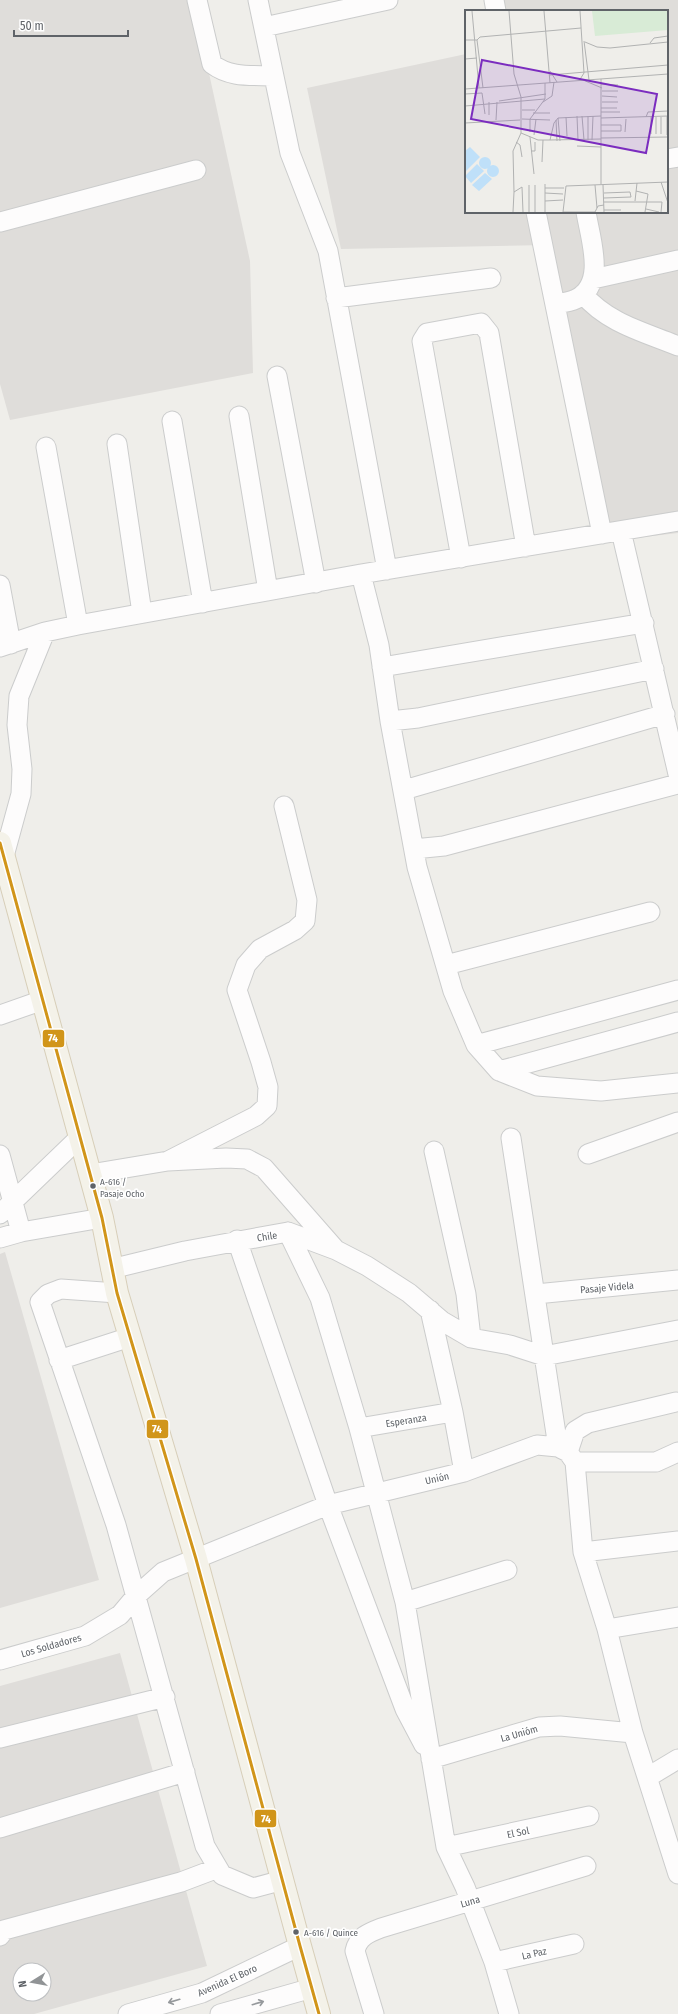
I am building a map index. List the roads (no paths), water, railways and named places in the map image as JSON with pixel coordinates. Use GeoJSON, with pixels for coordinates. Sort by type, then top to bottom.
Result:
{"type":"FeatureCollection","features":[{"type":"Feature","properties":{"kind":"main road"},"geometry":{"type":"LineString","coordinates":[[2,850],[8,894],[43,1000],[102,1218],[117,1293],[196,1559],[319,2014]]}},
{"type":"Feature","properties":{"kind":"street"},"geometry":{"type":"LineString","coordinates":[[197,0],[212,64],[221,71],[232,75],[274,76]]}},
{"type":"Feature","properties":{"kind":"street"},"geometry":{"type":"LineString","coordinates":[[258,0],[290,153],[328,251],[387,570]]}},
{"type":"Feature","properties":{"kind":"street"},"geometry":{"type":"LineString","coordinates":[[264,27],[388,0]]}},
{"type":"Feature","properties":{"kind":"street"},"geometry":{"type":"LineString","coordinates":[[494,0],[496,10]]}},
{"type":"Feature","properties":{"kind":"street"},"geometry":{"type":"LineString","coordinates":[[668,159],[678,157]]}},
{"type":"Feature","properties":{"kind":"street"},"geometry":{"type":"LineString","coordinates":[[0,222],[196,170]]}},
{"type":"Feature","properties":{"kind":"street"},"geometry":{"type":"LineString","coordinates":[[536,213],[602,534]]}},
{"type":"Feature","properties":{"kind":"street"},"geometry":{"type":"LineString","coordinates":[[555,304],[576,299],[590,287],[593,279],[594,265],[586,213]]}},
{"type":"Feature","properties":{"kind":"street"},"geometry":{"type":"LineString","coordinates":[[593,279],[678,260]]}},
{"type":"Feature","properties":{"kind":"street"},"geometry":{"type":"LineString","coordinates":[[336,298],[491,278]]}},
{"type":"Feature","properties":{"kind":"street"},"geometry":{"type":"LineString","coordinates":[[583,294],[593,307],[614,320],[678,346]]}},
{"type":"Feature","properties":{"kind":"street"},"geometry":{"type":"LineString","coordinates":[[461,558],[422,341],[427,333],[481,323],[489,333],[526,547]]}},
{"type":"Feature","properties":{"kind":"street"},"geometry":{"type":"LineString","coordinates":[[277,376],[316,583]]}},
{"type":"Feature","properties":{"kind":"street"},"geometry":{"type":"LineString","coordinates":[[239,416],[268,591]]}},
{"type":"Feature","properties":{"kind":"street"},"geometry":{"type":"LineString","coordinates":[[172,422],[203,603]]}},
{"type":"Feature","properties":{"kind":"street"},"geometry":{"type":"LineString","coordinates":[[117,444],[142,614]]}},
{"type":"Feature","properties":{"kind":"street"},"geometry":{"type":"LineString","coordinates":[[46,447],[78,625]]}},
{"type":"Feature","properties":{"kind":"street"},"geometry":{"type":"LineString","coordinates":[[0,585],[6,646],[45,632],[78,625],[361,574],[678,521]]}},
{"type":"Feature","properties":{"kind":"street"},"geometry":{"type":"LineString","coordinates":[[621,531],[644,623],[678,774]]}},
{"type":"Feature","properties":{"kind":"street"},"geometry":{"type":"LineString","coordinates":[[361,574],[378,645],[390,720],[414,849],[454,991],[476,1045],[499,1071],[537,1086],[601,1091],[678,1084]]}},
{"type":"Feature","properties":{"kind":"street"},"geometry":{"type":"LineString","coordinates":[[382,667],[644,623]]}},
{"type":"Feature","properties":{"kind":"street"},"geometry":{"type":"LineString","coordinates":[[2,850],[21,794],[22,769],[17,725],[19,696],[45,632]]}},
{"type":"Feature","properties":{"kind":"street"},"geometry":{"type":"LineString","coordinates":[[390,720],[418,718],[654,669]]}},
{"type":"Feature","properties":{"kind":"street"},"geometry":{"type":"LineString","coordinates":[[404,790],[664,714]]}},
{"type":"Feature","properties":{"kind":"street"},"geometry":{"type":"LineString","coordinates":[[414,849],[444,846],[678,784]]}},
{"type":"Feature","properties":{"kind":"street"},"geometry":{"type":"LineString","coordinates":[[168,1161],[256,1116],[267,1106],[268,1087],[237,990],[246,965],[260,950],[295,930],[305,921],[307,900],[284,806]]}},
{"type":"Feature","properties":{"kind":"street"},"geometry":{"type":"LineString","coordinates":[[446,965],[650,912]]}},
{"type":"Feature","properties":{"kind":"street"},"geometry":{"type":"LineString","coordinates":[[476,1045],[678,990]]}},
{"type":"Feature","properties":{"kind":"street"},"geometry":{"type":"LineString","coordinates":[[0,1015],[43,1000]]}},
{"type":"Feature","properties":{"kind":"street"},"geometry":{"type":"LineString","coordinates":[[499,1071],[678,1022]]}},
{"type":"Feature","properties":{"kind":"street"},"geometry":{"type":"LineString","coordinates":[[588,1154],[678,1122]]}},
{"type":"Feature","properties":{"kind":"street"},"geometry":{"type":"LineString","coordinates":[[6,1208],[80,1137]]}},
{"type":"Feature","properties":{"kind":"street"},"geometry":{"type":"LineString","coordinates":[[511,1138],[536,1294],[544,1356],[567,1454],[583,1552],[607,1629],[634,1733],[678,1874]]}},
{"type":"Feature","properties":{"kind":"street"},"geometry":{"type":"LineString","coordinates":[[434,1151],[466,1294],[463,1334],[510,1345],[544,1356],[678,1330]]}},
{"type":"Feature","properties":{"kind":"street"},"geometry":{"type":"LineString","coordinates":[[0,1155],[6,1208],[21,1232]]}},
{"type":"Feature","properties":{"kind":"street"},"geometry":{"type":"LineString","coordinates":[[90,1174],[168,1161],[226,1158],[247,1159],[264,1168],[336,1250]]}},
{"type":"Feature","properties":{"kind":"street"},"geometry":{"type":"LineString","coordinates":[[0,1238],[21,1232],[102,1218]]}},
{"type":"Feature","properties":{"kind":"street"},"geometry":{"type":"LineString","coordinates":[[288,1232],[320,1298],[359,1428],[405,1602],[416,1655],[431,1759],[446,1847],[465,1887],[469,1901],[494,1962],[509,2014]]}},
{"type":"Feature","properties":{"kind":"street","name":"Chile"},"geometry":{"type":"LineString","coordinates":[[111,1269],[185,1250],[288,1232],[336,1250],[367,1266],[409,1293],[463,1334]]}},
{"type":"Feature","properties":{"kind":"street"},"geometry":{"type":"LineString","coordinates":[[237,1240],[328,1505],[405,1709],[431,1759]]}},
{"type":"Feature","properties":{"kind":"street","name":"Pasaje Videla"},"geometry":{"type":"LineString","coordinates":[[536,1294],[678,1280]]}},
{"type":"Feature","properties":{"kind":"street"},"geometry":{"type":"LineString","coordinates":[[117,1293],[60,1289],[48,1294],[40,1302],[116,1525],[165,1696],[205,1846],[222,1875],[253,1888],[283,1880]]}},
{"type":"Feature","properties":{"kind":"street"},"geometry":{"type":"LineString","coordinates":[[430,1310],[453,1412],[464,1472]]}},
{"type":"Feature","properties":{"kind":"street"},"geometry":{"type":"LineString","coordinates":[[59,1360],[130,1337]]}},
{"type":"Feature","properties":{"kind":"street"},"geometry":{"type":"LineString","coordinates":[[567,1454],[575,1431],[588,1423],[676,1402]]}},
{"type":"Feature","properties":{"kind":"street","name":"Esperanza"},"geometry":{"type":"LineString","coordinates":[[359,1428],[453,1412]]}},
{"type":"Feature","properties":{"kind":"street","name":"Unión"},"geometry":{"type":"LineString","coordinates":[[196,1559],[328,1505],[375,1492],[464,1472],[537,1445],[567,1454],[656,1462],[678,1452]]}},
{"type":"Feature","properties":{"kind":"street"},"geometry":{"type":"LineString","coordinates":[[583,1552],[678,1541]]}},
{"type":"Feature","properties":{"kind":"street","name":"Los Soldadores"},"geometry":{"type":"LineString","coordinates":[[0,1660],[85,1636],[120,1616],[136,1596],[163,1572],[196,1559]]}},
{"type":"Feature","properties":{"kind":"street"},"geometry":{"type":"LineString","coordinates":[[405,1602],[507,1570]]}},
{"type":"Feature","properties":{"kind":"street"},"geometry":{"type":"LineString","coordinates":[[607,1629],[678,1617]]}},
{"type":"Feature","properties":{"kind":"street"},"geometry":{"type":"LineString","coordinates":[[0,1738],[165,1696]]}},
{"type":"Feature","properties":{"kind":"street","name":"La Unióm"},"geometry":{"type":"LineString","coordinates":[[431,1759],[539,1727],[560,1726],[634,1733]]}},
{"type":"Feature","properties":{"kind":"street"},"geometry":{"type":"LineString","coordinates":[[648,1776],[678,1759]]}},
{"type":"Feature","properties":{"kind":"street"},"geometry":{"type":"LineString","coordinates":[[0,1828],[186,1772]]}},
{"type":"Feature","properties":{"kind":"street","name":"El Sol"},"geometry":{"type":"LineString","coordinates":[[446,1847],[590,1816]]}},
{"type":"Feature","properties":{"kind":"street","name":"Luna"},"geometry":{"type":"LineString","coordinates":[[374,2014],[355,1951],[357,1942],[365,1935],[381,1928],[586,1866]]}},
{"type":"Feature","properties":{"kind":"street"},"geometry":{"type":"LineString","coordinates":[[0,1936],[4,1930],[181,1882],[218,1868]]}},
{"type":"Feature","properties":{"kind":"street","name":"La Paz"},"geometry":{"type":"LineString","coordinates":[[494,1962],[574,1944]]}},
{"type":"Feature","properties":{"kind":"street","name":"Avenida El Boro"},"geometry":{"type":"LineString","coordinates":[[128,2014],[202,1993],[300,1946]]}},
{"type":"Feature","properties":{"kind":"street"},"geometry":{"type":"LineString","coordinates":[[220,2014],[312,1988]]}},
{"type":"Feature","properties":{"kind":"place","name":"A-616 / Pasaje Ocho"},"geometry":{"type":"Point","coordinates":[93,1186]}},
{"type":"Feature","properties":{"kind":"place","name":"A-616 / Quince"},"geometry":{"type":"Point","coordinates":[296,1932]}}]}
